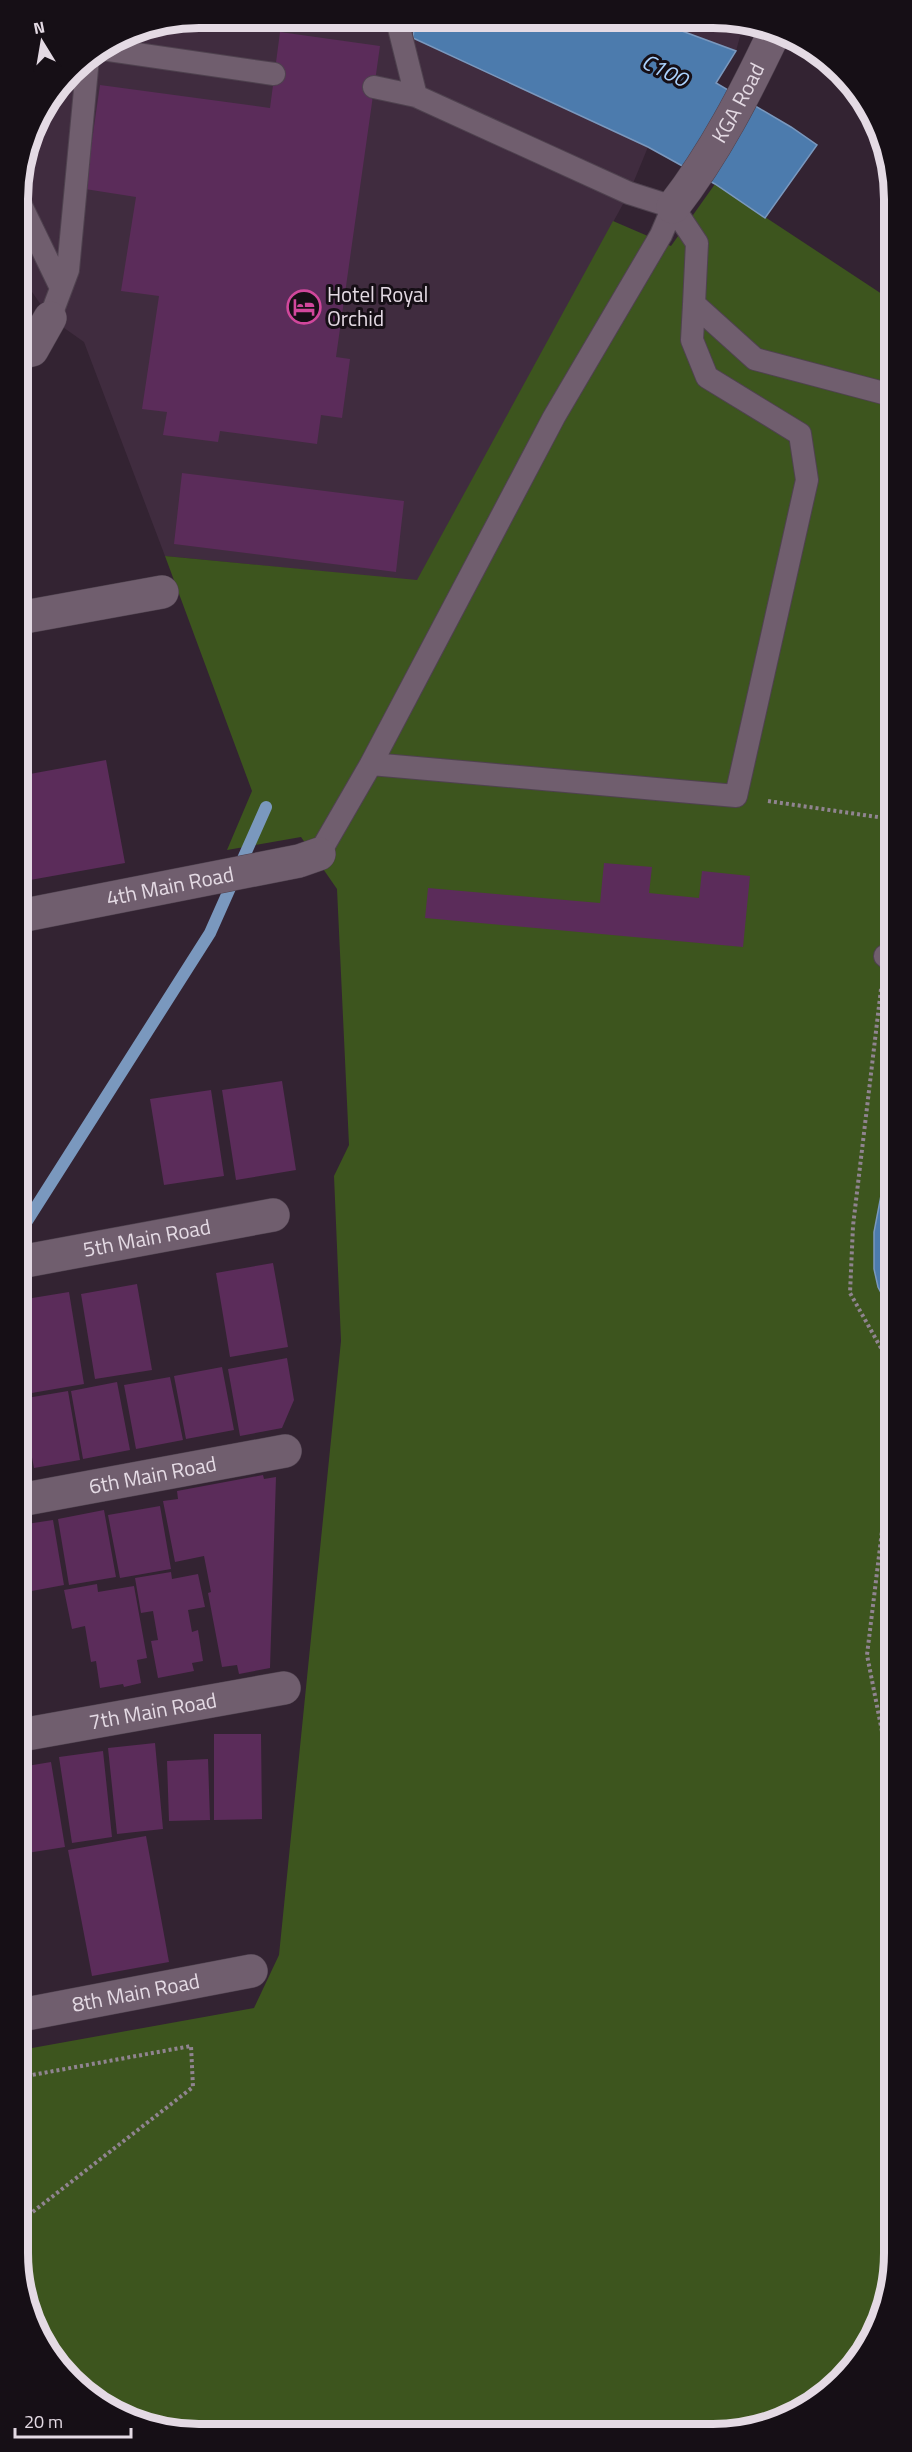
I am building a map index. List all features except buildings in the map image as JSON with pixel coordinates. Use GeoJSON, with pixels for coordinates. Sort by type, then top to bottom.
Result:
{"type":"FeatureCollection","features":[{"type":"Feature","properties":{"kind":"street","name":"KGA Road"},"geometry":{"type":"LineString","coordinates":[[673,207],[698,175],[771,39]]}},
{"type":"Feature","properties":{"kind":"street"},"geometry":{"type":"LineString","coordinates":[[29,351],[32,350],[56,303]]}},
{"type":"Feature","properties":{"kind":"street"},"geometry":{"type":"LineString","coordinates":[[29,616],[162,592]]}},
{"type":"Feature","properties":{"kind":"street","name":"4th Main Road"},"geometry":{"type":"LineString","coordinates":[[29,914],[299,861],[319,854]]}},
{"type":"Feature","properties":{"kind":"street","name":"5th Main Road"},"geometry":{"type":"LineString","coordinates":[[28,1260],[273,1215]]}},
{"type":"Feature","properties":{"kind":"street","name":"6th Main Road"},"geometry":{"type":"LineString","coordinates":[[28,1498],[285,1451]]}},
{"type":"Feature","properties":{"kind":"street","name":"7th Main Road"},"geometry":{"type":"LineString","coordinates":[[28,1735],[284,1688]]}},
{"type":"Feature","properties":{"kind":"street","name":"8th Main Road"},"geometry":{"type":"LineString","coordinates":[[28,2014],[251,1971]]}},
{"type":"Feature","properties":{"kind":"lane"},"geometry":{"type":"LineString","coordinates":[[401,28],[417,96]]}},
{"type":"Feature","properties":{"kind":"lane"},"geometry":{"type":"LineString","coordinates":[[114,51],[274,74]]}},
{"type":"Feature","properties":{"kind":"lane"},"geometry":{"type":"LineString","coordinates":[[56,303],[68,270],[87,71]]}},
{"type":"Feature","properties":{"kind":"lane"},"geometry":{"type":"LineString","coordinates":[[371,764],[736,796],[807,480],[800,434],[707,377],[692,340],[697,243],[673,207],[629,194],[417,96],[374,87]]}},
{"type":"Feature","properties":{"kind":"lane"},"geometry":{"type":"LineString","coordinates":[[319,854],[371,764],[554,417],[661,235],[673,207]]}},
{"type":"Feature","properties":{"kind":"lane"},"geometry":{"type":"LineString","coordinates":[[29,229],[56,303]]}},
{"type":"Feature","properties":{"kind":"lane"},"geometry":{"type":"LineString","coordinates":[[694,304],[755,360],[884,393]]}},
{"type":"Feature","properties":{"kind":"path"},"geometry":{"type":"LineString","coordinates":[[736,796],[884,818]]}},
{"type":"Feature","properties":{"kind":"path"},"geometry":{"type":"LineString","coordinates":[[883,1352],[850,1293],[853,1226],[884,992]]}},
{"type":"Feature","properties":{"kind":"path"},"geometry":{"type":"LineString","coordinates":[[883,1520],[867,1655],[883,1738]]}},
{"type":"Feature","properties":{"kind":"path"},"geometry":{"type":"LineString","coordinates":[[28,2077],[190,2046],[193,2087],[28,2216]]}},
{"type":"Feature","properties":{"kind":"shaded area","name":"Hotel Royal Orchid"},"geometry":{"type":"Polygon","coordinates":[[[200,28],[414,28],[413,38],[648,147],[629,193],[417,581],[165,556],[84,342],[50,318],[29,287],[29,188],[34,155],[57,104],[87,71],[114,51],[155,34],[200,28]]]}},
{"type":"Feature","properties":{"kind":"shaded area"},"geometry":{"type":"Polygon","coordinates":[[[674,28],[712,28],[741,31],[736,51],[674,28]]]}},
{"type":"Feature","properties":{"kind":"green space"},"geometry":{"type":"Polygon","coordinates":[[[715,184],[884,295],[883,2264],[880,2286],[866,2328],[855,2348],[825,2381],[788,2406],[746,2420],[712,2424],[200,2424],[166,2420],[124,2406],[95,2388],[64,2357],[51,2338],[38,2307],[30,2275],[28,2252],[28,2049],[254,2008],[279,1955],[341,1341],[334,1176],[349,1145],[337,889],[301,837],[227,850],[252,791],[165,556],[417,580],[613,221],[671,246],[715,184]]]}},
{"type":"Feature","properties":{"kind":"water","name":"C100"},"geometry":{"type":"Polygon","coordinates":[[[414,28],[674,28],[736,51],[716,83],[817,145],[765,218],[715,184],[648,147],[413,38],[414,28]]]}},
{"type":"Feature","properties":{"kind":"water"},"geometry":{"type":"Polygon","coordinates":[[[884,1182],[883,1298],[878,1287],[874,1269],[874,1232],[884,1182]]]}},
{"type":"Feature","properties":{"kind":"waterway"},"geometry":{"type":"LineString","coordinates":[[29,1219],[210,933],[266,807]]}},
{"type":"Feature","properties":{"kind":"place","name":"Hotel Royal Orchid"},"geometry":{"type":"Point","coordinates":[304,307]}}]}
